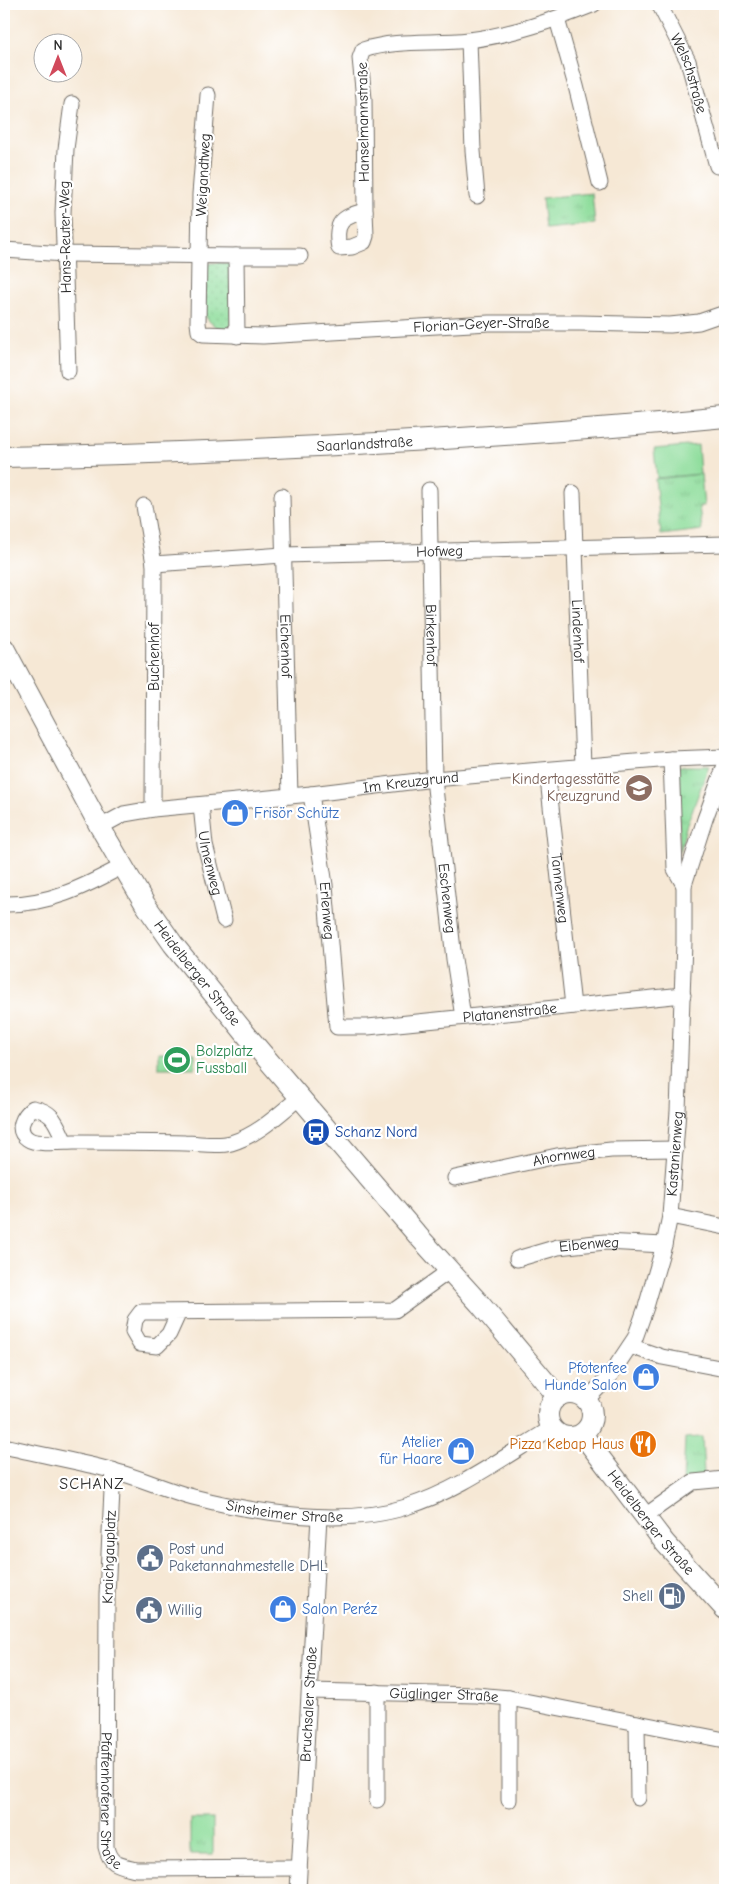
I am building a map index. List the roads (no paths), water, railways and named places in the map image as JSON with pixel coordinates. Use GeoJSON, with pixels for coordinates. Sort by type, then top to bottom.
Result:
{"type":"FeatureCollection","features":[{"type":"Feature","properties":{"kind":"main road","name":"Saarlandstraße"},"geometry":{"type":"LineString","coordinates":[[4,446],[396,430],[725,406]]}},
{"type":"Feature","properties":{"kind":"main road","name":"Saarlandstraße"},"geometry":{"type":"LineString","coordinates":[[4,457],[241,449],[418,440],[725,417]]}},
{"type":"Feature","properties":{"kind":"main road","name":"Heidelberger Straße"},"geometry":{"type":"LineString","coordinates":[[4,648],[100,827],[145,904],[196,974],[558,1397]]}},
{"type":"Feature","properties":{"kind":"main road"},"geometry":{"type":"LineString","coordinates":[[567,1394],[577,1395],[586,1400],[590,1408],[591,1418],[588,1427],[582,1434],[571,1437],[560,1435],[552,1428],[548,1417],[550,1406],[558,1397],[567,1394]]}},
{"type":"Feature","properties":{"kind":"main road","name":"Heidelberger Straße"},"geometry":{"type":"LineString","coordinates":[[582,1434],[646,1516],[665,1544],[725,1609]]}},
{"type":"Feature","properties":{"kind":"street","name":"Hanselmannstraße"},"geometry":{"type":"LineString","coordinates":[[365,211],[364,99],[360,58],[363,50],[386,44],[469,40],[557,19],[594,4]]}},
{"type":"Feature","properties":{"kind":"street","name":"Welschstraße"},"geometry":{"type":"LineString","coordinates":[[659,4],[688,61],[717,166],[725,165]]}},
{"type":"Feature","properties":{"kind":"street"},"geometry":{"type":"LineString","coordinates":[[557,19],[600,183]]}},
{"type":"Feature","properties":{"kind":"street"},"geometry":{"type":"LineString","coordinates":[[469,40],[473,151],[477,196]]}},
{"type":"Feature","properties":{"kind":"street","name":"Weigandtweg"},"geometry":{"type":"LineString","coordinates":[[200,255],[200,194],[208,95]]}},
{"type":"Feature","properties":{"kind":"street","name":"Hans-Reuter-Weg"},"geometry":{"type":"LineString","coordinates":[[68,371],[63,213],[66,149],[72,104]]}},
{"type":"Feature","properties":{"kind":"street"},"geometry":{"type":"LineString","coordinates":[[4,250],[65,254],[300,256]]}},
{"type":"Feature","properties":{"kind":"street","name":"Florian-Geyer-Straße"},"geometry":{"type":"LineString","coordinates":[[200,255],[199,331],[203,334],[237,336],[489,323],[670,325],[699,322],[725,313]]}},
{"type":"Feature","properties":{"kind":"street"},"geometry":{"type":"LineString","coordinates":[[236,256],[237,336]]}},
{"type":"Feature","properties":{"kind":"street","name":"Birkenhof"},"geometry":{"type":"LineString","coordinates":[[429,490],[434,779]]}},
{"type":"Feature","properties":{"kind":"street","name":"Lindenhof"},"geometry":{"type":"LineString","coordinates":[[573,493],[577,547],[583,766]]}},
{"type":"Feature","properties":{"kind":"street","name":"Eichenhof"},"geometry":{"type":"LineString","coordinates":[[282,496],[290,796]]}},
{"type":"Feature","properties":{"kind":"street","name":"Buchenhof"},"geometry":{"type":"LineString","coordinates":[[144,506],[154,564],[153,809]]}},
{"type":"Feature","properties":{"kind":"street","name":"Hofweg"},"geometry":{"type":"LineString","coordinates":[[154,564],[283,555],[725,544]]}},
{"type":"Feature","properties":{"kind":"street","name":"Im Kreuzgrund"},"geometry":{"type":"LineString","coordinates":[[100,827],[124,814],[153,809],[311,794],[434,779],[670,759],[725,757]]}},
{"type":"Feature","properties":{"kind":"street","name":"Kastanienweg"},"geometry":{"type":"LineString","coordinates":[[670,759],[675,869],[684,886]]}},
{"type":"Feature","properties":{"kind":"street","name":"Kastanienweg"},"geometry":{"type":"LineString","coordinates":[[586,1400],[609,1377],[630,1346],[646,1307],[664,1245],[670,1216],[676,1149],[684,886],[705,819],[725,765]]}},
{"type":"Feature","properties":{"kind":"street","name":"Tannenweg"},"geometry":{"type":"LineString","coordinates":[[547,770],[573,1006]]}},
{"type":"Feature","properties":{"kind":"street","name":"Eschenweg"},"geometry":{"type":"LineString","coordinates":[[434,779],[462,1017]]}},
{"type":"Feature","properties":{"kind":"street","name":"Erlenweg"},"geometry":{"type":"LineString","coordinates":[[311,794],[325,885],[337,1027]]}},
{"type":"Feature","properties":{"kind":"street","name":"Ulmenweg"},"geometry":{"type":"LineString","coordinates":[[200,805],[205,845],[224,920]]}},
{"type":"Feature","properties":{"kind":"street"},"geometry":{"type":"LineString","coordinates":[[4,904],[23,904],[49,900],[65,895],[123,866]]}},
{"type":"Feature","properties":{"kind":"street","name":"Platanenstraße"},"geometry":{"type":"LineString","coordinates":[[337,1027],[368,1027],[682,995]]}},
{"type":"Feature","properties":{"kind":"street"},"geometry":{"type":"LineString","coordinates":[[65,1142],[228,1144],[251,1136],[300,1097]]}},
{"type":"Feature","properties":{"kind":"street","name":"Ahornweg"},"geometry":{"type":"LineString","coordinates":[[454,1178],[557,1156],[611,1150],[676,1149]]}},
{"type":"Feature","properties":{"kind":"street"},"geometry":{"type":"LineString","coordinates":[[670,1216],[725,1227]]}},
{"type":"Feature","properties":{"kind":"street","name":"Eibenweg"},"geometry":{"type":"LineString","coordinates":[[517,1258],[558,1247],[605,1242],[664,1245]]}},
{"type":"Feature","properties":{"kind":"street"},"geometry":{"type":"LineString","coordinates":[[179,1312],[395,1310],[449,1270]]}},
{"type":"Feature","properties":{"kind":"street"},"geometry":{"type":"LineString","coordinates":[[630,1346],[662,1357],[725,1369]]}},
{"type":"Feature","properties":{"kind":"street","name":"Sinsheimer Straße"},"geometry":{"type":"LineString","coordinates":[[4,1446],[113,1470],[193,1497],[256,1509],[319,1517],[338,1517],[405,1508],[479,1473],[552,1428]]}},
{"type":"Feature","properties":{"kind":"street","name":"Kraichgauplatz"},"geometry":{"type":"LineString","coordinates":[[107,1644],[107,1567],[113,1470]]}},
{"type":"Feature","properties":{"kind":"street"},"geometry":{"type":"LineString","coordinates":[[646,1516],[693,1482],[725,1479]]}},
{"type":"Feature","properties":{"kind":"street","name":"Bruchsaler Straße"},"geometry":{"type":"LineString","coordinates":[[298,1890],[319,1517]]}},
{"type":"Feature","properties":{"kind":"street","name":"Pfaffenhofener Straße"},"geometry":{"type":"LineString","coordinates":[[107,1644],[106,1847],[109,1858],[116,1864],[136,1869],[299,1868]]}},
{"type":"Feature","properties":{"kind":"street","name":"Güglinger Straße"},"geometry":{"type":"LineString","coordinates":[[310,1691],[509,1698],[725,1740]]}},
{"type":"Feature","properties":{"kind":"street","name":"Güglinger Straße"},"geometry":{"type":"LineString","coordinates":[[377,1692],[377,1800]]}},
{"type":"Feature","properties":{"kind":"street","name":"Güglinger Straße"},"geometry":{"type":"LineString","coordinates":[[509,1698],[509,1800]]}},
{"type":"Feature","properties":{"kind":"street"},"geometry":{"type":"LineString","coordinates":[[637,1723],[638,1798]]}},
{"type":"Feature","properties":{"kind":"place","name":"Kindertagesstätte Kreuzgrund"},"geometry":{"type":"Point","coordinates":[639,788]}},
{"type":"Feature","properties":{"kind":"place","name":"Frisör Schütz"},"geometry":{"type":"Point","coordinates":[235,813]}},
{"type":"Feature","properties":{"kind":"place","name":"Bolzplatz Fussball"},"geometry":{"type":"Point","coordinates":[177,1060]}},
{"type":"Feature","properties":{"kind":"place","name":"Schanz Nord"},"geometry":{"type":"Point","coordinates":[316,1132]}},
{"type":"Feature","properties":{"kind":"place","name":"Pfotenfee Hunde Salon"},"geometry":{"type":"Point","coordinates":[646,1377]}},
{"type":"Feature","properties":{"kind":"place","name":"Pizza Kebap Haus"},"geometry":{"type":"Point","coordinates":[643,1444]}},
{"type":"Feature","properties":{"kind":"place","name":"Atelier für Haare"},"geometry":{"type":"Point","coordinates":[461,1451]}},
{"type":"Feature","properties":{"kind":"place","name":"Post und Paketannahmestelle DHL"},"geometry":{"type":"Point","coordinates":[150,1558]}},
{"type":"Feature","properties":{"kind":"place","name":"Shell"},"geometry":{"type":"Point","coordinates":[672,1596]}},
{"type":"Feature","properties":{"kind":"place","name":"Salon Peréz"},"geometry":{"type":"Point","coordinates":[283,1609]}},
{"type":"Feature","properties":{"kind":"place","name":"Willig"},"geometry":{"type":"Point","coordinates":[149,1610]}},
{"type":"Feature","properties":{"kind":"district","name":"SCHANZ"},"geometry":{"type":"Point","coordinates":[92,1483]}}]}
